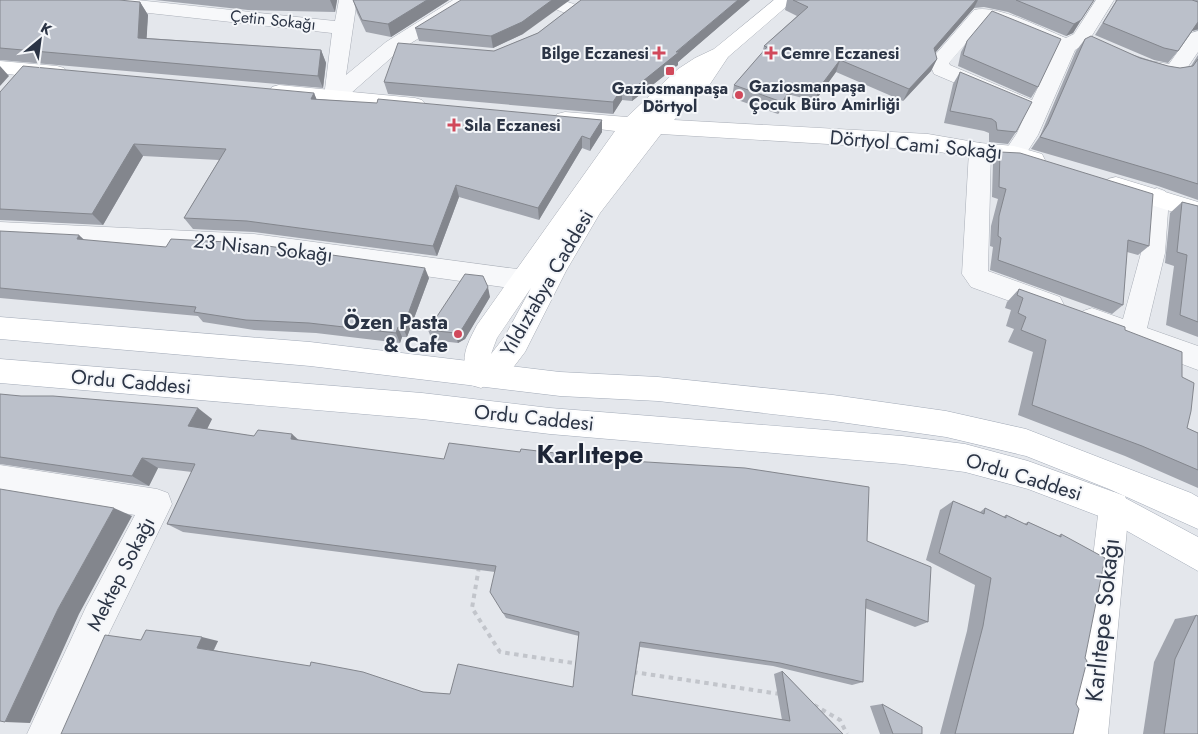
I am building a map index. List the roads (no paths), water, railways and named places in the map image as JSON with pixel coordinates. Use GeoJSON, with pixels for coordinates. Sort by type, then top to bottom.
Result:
{"type":"FeatureCollection","features":[{"type":"Feature","properties":{"kind":"main road","name":"Yıldıztabya Caddesi"},"geometry":{"type":"LineString","coordinates":[[644,125],[556,265],[515,344],[499,365],[481,376],[478,356],[486,333],[618,142],[701,82],[721,52],[786,0]]}},
{"type":"Feature","properties":{"kind":"main road"},"geometry":{"type":"LineString","coordinates":[[0,68],[77,74]]}},
{"type":"Feature","properties":{"kind":"main road"},"geometry":{"type":"LineString","coordinates":[[255,90],[430,106]]}},
{"type":"Feature","properties":{"kind":"main road","name":"Dörtyol Cami Sokağı"},"geometry":{"type":"LineString","coordinates":[[546,117],[644,125],[928,142],[980,151],[1014,154],[1052,165]]}},
{"type":"Feature","properties":{"kind":"main road"},"geometry":{"type":"LineString","coordinates":[[1100,180],[1198,211]]}},
{"type":"Feature","properties":{"kind":"main road","name":"Ordu Caddesi"},"geometry":{"type":"LineString","coordinates":[[0,328],[310,354],[560,384],[658,389],[833,408],[946,424],[1026,443],[1116,492],[1198,555]]}},
{"type":"Feature","properties":{"kind":"main road","name":"Ordu Caddesi"},"geometry":{"type":"LineString","coordinates":[[0,371],[422,406],[550,421],[902,450],[965,458],[1028,474],[1180,504],[1198,514]]}},
{"type":"Feature","properties":{"kind":"main road"},"geometry":{"type":"LineString","coordinates":[[473,412],[481,376]]}},
{"type":"Feature","properties":{"kind":"main road","name":"Karlıtepe Sokağı"},"geometry":{"type":"LineString","coordinates":[[1090,734],[1116,492]]}},
{"type":"Feature","properties":{"kind":"street","name":"Çetin Sokağı"},"geometry":{"type":"LineString","coordinates":[[86,0],[342,28]]}},
{"type":"Feature","properties":{"kind":"street"},"geometry":{"type":"LineString","coordinates":[[334,97],[342,28],[348,0]]}},
{"type":"Feature","properties":{"kind":"street"},"geometry":{"type":"LineString","coordinates":[[334,97],[394,46],[466,0]]}},
{"type":"Feature","properties":{"kind":"street"},"geometry":{"type":"LineString","coordinates":[[550,0],[572,10]]}},
{"type":"Feature","properties":{"kind":"street"},"geometry":{"type":"LineString","coordinates":[[1014,154],[1027,135],[1038,110],[1082,43],[1105,0]]}},
{"type":"Feature","properties":{"kind":"street"},"geometry":{"type":"LineString","coordinates":[[1038,110],[941,69],[939,62],[981,14],[990,14],[1082,43]]}},
{"type":"Feature","properties":{"kind":"street"},"geometry":{"type":"LineString","coordinates":[[1131,60],[1148,67],[1174,72],[1198,37]]}},
{"type":"Feature","properties":{"kind":"street"},"geometry":{"type":"LineString","coordinates":[[394,46],[421,49]]}},
{"type":"Feature","properties":{"kind":"street"},"geometry":{"type":"LineString","coordinates":[[11,89],[28,70]]}},
{"type":"Feature","properties":{"kind":"street"},"geometry":{"type":"LineString","coordinates":[[980,151],[975,274],[980,280],[1198,358]]}},
{"type":"Feature","properties":{"kind":"street"},"geometry":{"type":"LineString","coordinates":[[1132,333],[1153,253],[1157,197]]}},
{"type":"Feature","properties":{"kind":"street","name":"23 Nisan Sokağı"},"geometry":{"type":"LineString","coordinates":[[0,231],[254,243],[524,280]]}},
{"type":"Feature","properties":{"kind":"street","name":"Mektep Sokağı"},"geometry":{"type":"LineString","coordinates":[[0,479],[157,504],[98,619],[45,734]]}},
{"type":"Feature","properties":{"kind":"place","name":"Bilge Eczanesi"},"geometry":{"type":"Point","coordinates":[659,53]}},
{"type":"Feature","properties":{"kind":"place","name":"Cemre Eczanesi"},"geometry":{"type":"Point","coordinates":[771,53]}},
{"type":"Feature","properties":{"kind":"place","name":"Gaziosmanpaşa Dörtyol"},"geometry":{"type":"Point","coordinates":[670,71]}},
{"type":"Feature","properties":{"kind":"place","name":"Gaziosmanpaşa Çocuk Büro Amirliği"},"geometry":{"type":"Point","coordinates":[739,95]}},
{"type":"Feature","properties":{"kind":"place","name":"Sıla Eczanesi"},"geometry":{"type":"Point","coordinates":[454,125]}},
{"type":"Feature","properties":{"kind":"place","name":"Özen Pasta & Cafe"},"geometry":{"type":"Point","coordinates":[458,334]}},
{"type":"Feature","properties":{"kind":"district","name":"Karlıtepe"},"geometry":{"type":"Point","coordinates":[590,454]}}]}
